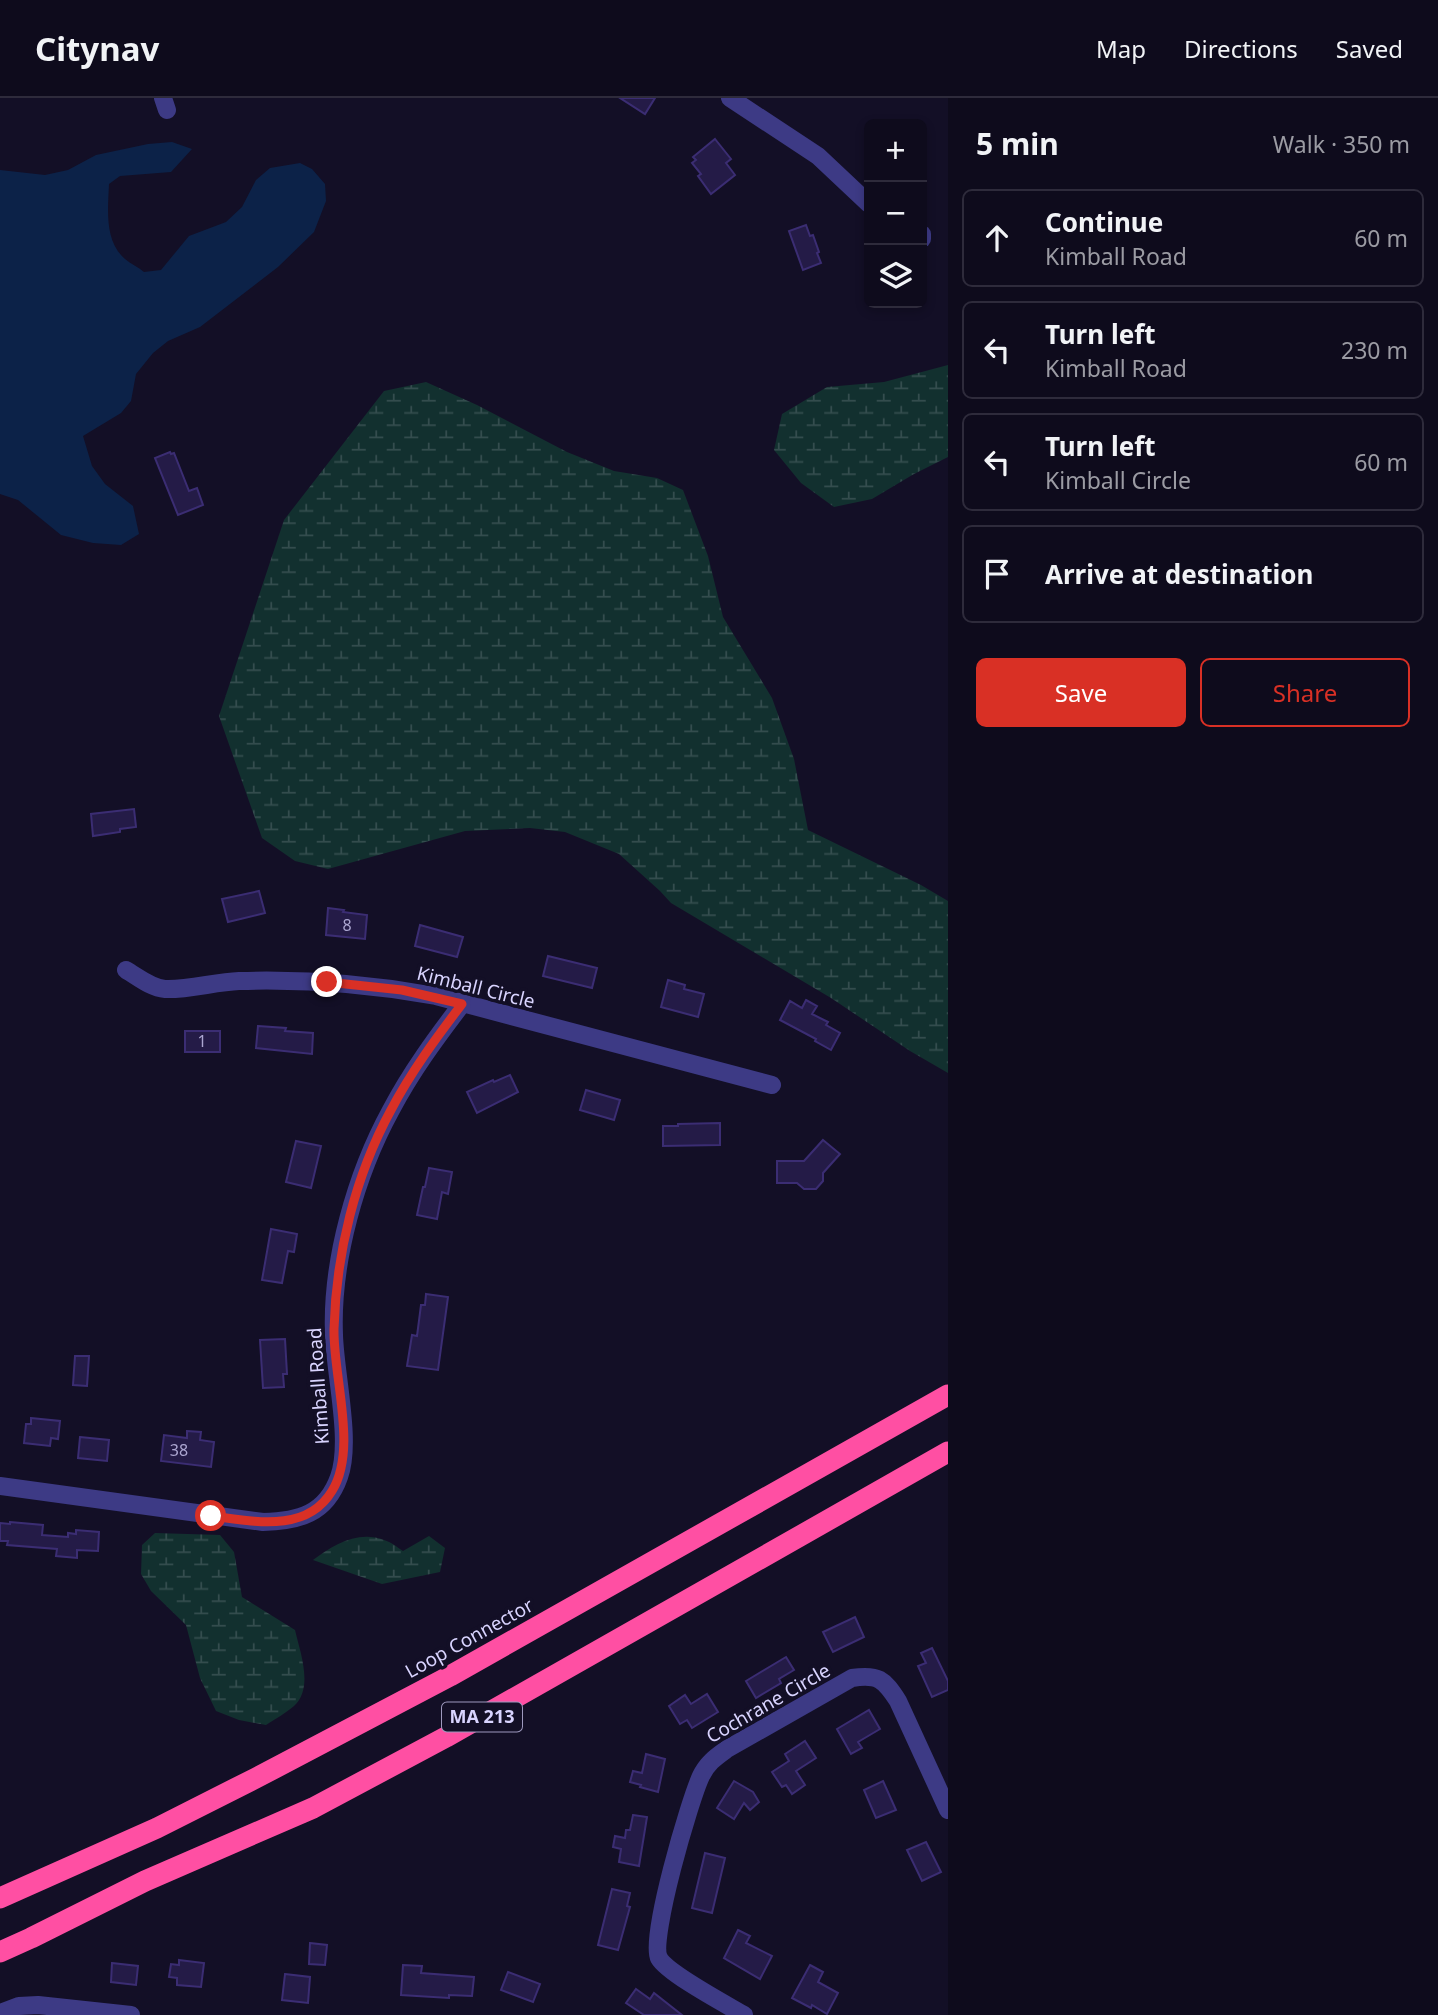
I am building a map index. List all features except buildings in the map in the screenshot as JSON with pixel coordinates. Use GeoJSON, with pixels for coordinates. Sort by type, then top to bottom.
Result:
{"type":"FeatureCollection","features":[{"type":"Feature","properties":{"kind":"highway","name":"Loop Connector"},"geometry":{"type":"LineString","coordinates":[[0,1898],[157,1828],[450,1676],[948,1395]]}},
{"type":"Feature","properties":{"kind":"highway","name":"MA 213"},"geometry":{"type":"LineString","coordinates":[[0,1952],[145,1881],[313,1808],[446,1737],[948,1452]]}},
{"type":"Feature","properties":{"kind":"highway"},"geometry":{"type":"LineString","coordinates":[[0,1885],[157,1828]]}},
{"type":"Feature","properties":{"kind":"street"},"geometry":{"type":"LineString","coordinates":[[730,98],[818,156],[864,199]]}},
{"type":"Feature","properties":{"kind":"street","name":"Kimball Circle"},"geometry":{"type":"LineString","coordinates":[[126,970],[162,989],[286,980],[402,990],[772,1085]]}},
{"type":"Feature","properties":{"kind":"street","name":"Kimball Road"},"geometry":{"type":"LineString","coordinates":[[0,1486],[263,1522],[304,1517],[320,1507],[332,1493],[340,1476],[344,1454],[334,1333],[339,1262],[348,1223],[360,1183],[390,1111],[416,1067],[462,1004]]}},
{"type":"Feature","properties":{"kind":"street","name":"Cochrane Circle"},"geometry":{"type":"LineString","coordinates":[[744,2015],[688,1982],[661,1962],[657,1954],[658,1933],[679,1842],[701,1774],[711,1760],[852,1678],[879,1678],[888,1685],[898,1701],[948,1810]]}},
{"type":"Feature","properties":{"kind":"street"},"geometry":{"type":"LineString","coordinates":[[1,2014],[19,2006],[38,2004],[131,2015]]}},
{"type":"Feature","properties":{"kind":"green space"},"geometry":{"type":"Polygon","coordinates":[[[948,365],[948,457],[872,499],[834,507],[801,483],[774,450],[782,414],[827,387],[884,382],[948,365]]]}},
{"type":"Feature","properties":{"kind":"green space"},"geometry":{"type":"Polygon","coordinates":[[[426,382],[567,452],[614,471],[657,478],[683,490],[708,556],[723,617],[772,698],[794,759],[808,830],[948,901],[948,1073],[831,998],[671,903],[619,854],[565,832],[530,828],[465,831],[328,869],[295,861],[262,838],[219,716],[284,520],[384,391],[426,382]]]}},
{"type":"Feature","properties":{"kind":"green space"},"geometry":{"type":"Polygon","coordinates":[[[155,1533],[220,1535],[234,1552],[242,1597],[295,1630],[304,1680],[300,1698],[291,1709],[266,1725],[239,1720],[216,1711],[200,1678],[186,1625],[151,1591],[141,1574],[142,1545],[155,1533]]]}},
{"type":"Feature","properties":{"kind":"green space"},"geometry":{"type":"Polygon","coordinates":[[[429,1536],[445,1548],[440,1572],[382,1584],[313,1560],[337,1544],[355,1538],[374,1537],[392,1543],[403,1551],[429,1536]]]}},
{"type":"Feature","properties":{"kind":"water"},"geometry":{"type":"Polygon","coordinates":[[[172,142],[192,149],[171,172],[120,176],[109,184],[110,234],[118,252],[144,272],[161,270],[189,236],[226,222],[242,207],[256,180],[270,168],[300,163],[312,169],[325,184],[326,201],[314,232],[278,267],[200,327],[168,341],[153,353],[136,374],[131,401],[121,413],[83,436],[92,466],[105,484],[133,506],[139,534],[121,545],[93,543],[61,535],[18,500],[0,494],[0,170],[45,175],[68,170],[96,155],[172,142]]]}},
{"type":"Feature","properties":{"kind":"route"},"geometry":{"type":"LineString","coordinates":[[211,1516],[263,1522],[287,1521],[304,1517],[320,1507],[332,1493],[340,1476],[344,1454],[334,1333],[339,1262],[348,1223],[360,1183],[390,1111],[416,1067],[462,1004],[402,990],[327,982]]}}]}
